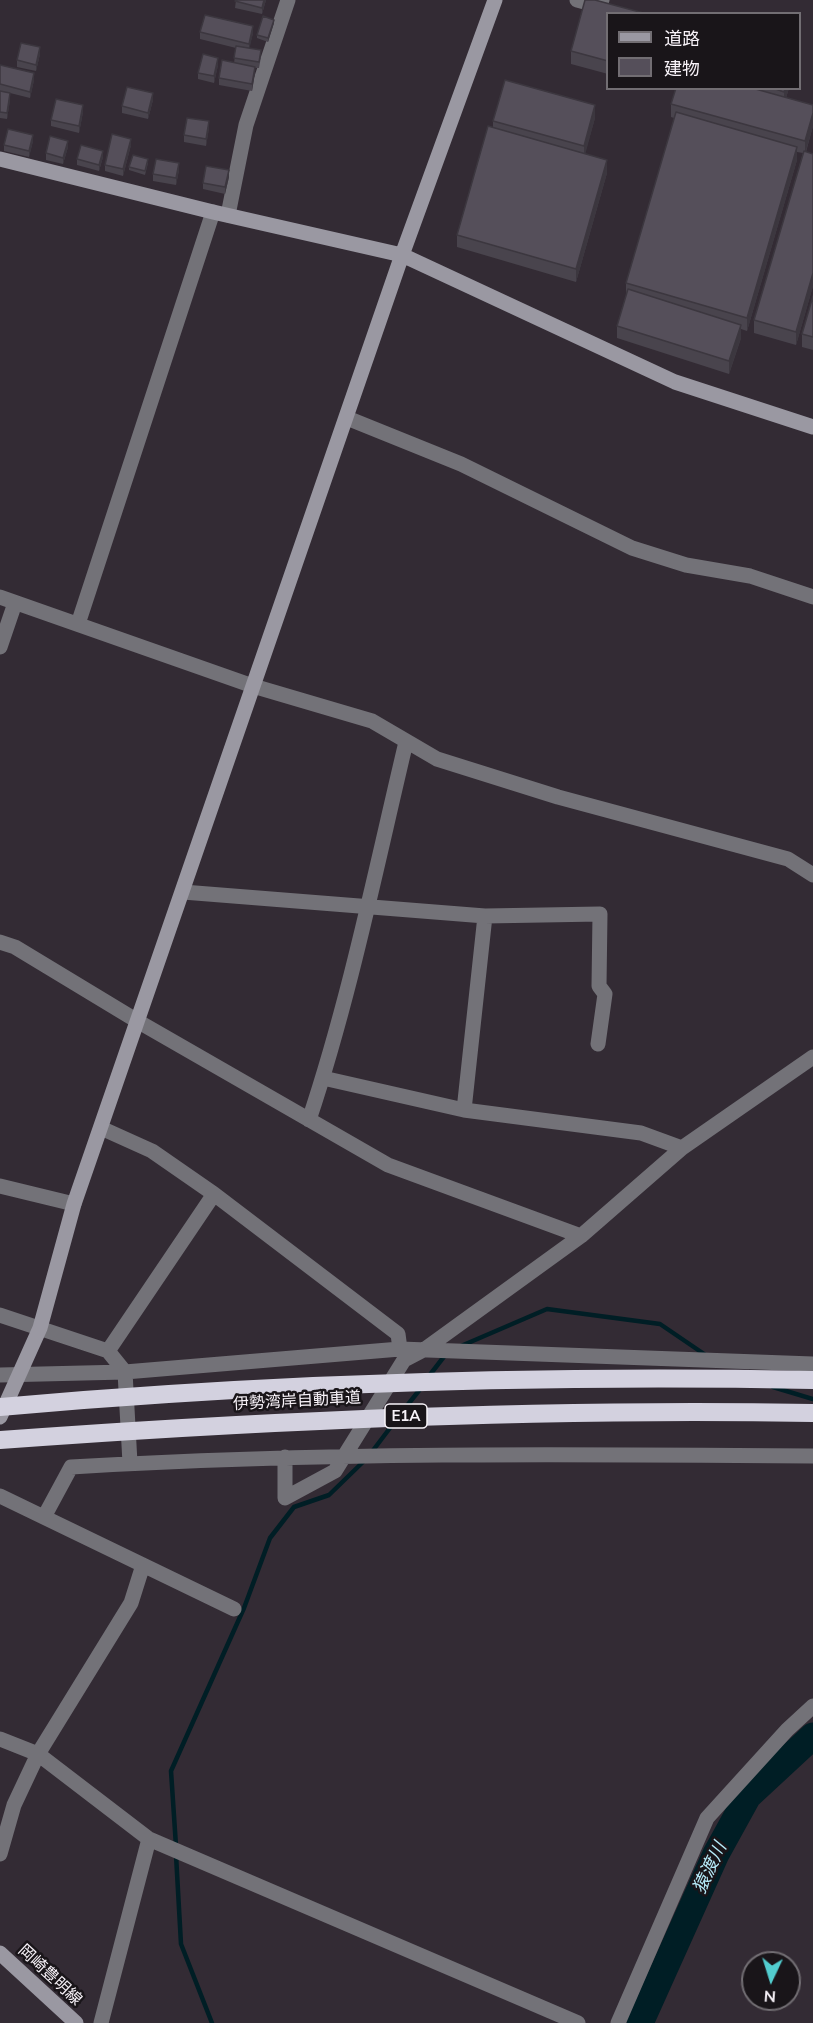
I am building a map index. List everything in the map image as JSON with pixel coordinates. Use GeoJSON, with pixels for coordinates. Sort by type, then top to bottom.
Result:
{"type":"FeatureCollection","features":[{"type":"Feature","properties":{"kind":"highway","name":"伊勢湾岸自動車道"},"geometry":{"type":"LineString","coordinates":[[0,1407],[244,1390],[692,1378],[813,1380]]}},
{"type":"Feature","properties":{"kind":"highway","name":"伊勢湾岸自動車道"},"geometry":{"type":"LineString","coordinates":[[0,1440],[247,1423],[488,1412],[813,1413]]}},
{"type":"Feature","properties":{"kind":"street"},"geometry":{"type":"LineString","coordinates":[[228,215],[246,125],[288,0]]}},
{"type":"Feature","properties":{"kind":"street"},"geometry":{"type":"LineString","coordinates":[[0,1417],[40,1328],[74,1204],[100,1128],[139,1022],[402,255],[495,0]]}},
{"type":"Feature","properties":{"kind":"street"},"geometry":{"type":"LineString","coordinates":[[577,0],[596,5],[602,0]]}},
{"type":"Feature","properties":{"kind":"street"},"geometry":{"type":"LineString","coordinates":[[0,159],[213,212],[402,255],[675,382],[813,427]]}},
{"type":"Feature","properties":{"kind":"street"},"geometry":{"type":"LineString","coordinates":[[78,624],[213,212]]}},
{"type":"Feature","properties":{"kind":"street"},"geometry":{"type":"LineString","coordinates":[[347,418],[461,464],[632,548],[686,565],[750,576],[813,597]]}},
{"type":"Feature","properties":{"kind":"street"},"geometry":{"type":"LineString","coordinates":[[0,597],[253,686],[372,721],[437,759],[558,797],[788,859],[813,875]]}},
{"type":"Feature","properties":{"kind":"street"},"geometry":{"type":"LineString","coordinates":[[0,647],[15,603]]}},
{"type":"Feature","properties":{"kind":"street"},"geometry":{"type":"LineString","coordinates":[[309,1120],[323,1078],[367,908],[406,742]]}},
{"type":"Feature","properties":{"kind":"street"},"geometry":{"type":"LineString","coordinates":[[183,892],[486,916],[600,914],[599,986],[604,994],[598,1044]]}},
{"type":"Feature","properties":{"kind":"street"},"geometry":{"type":"LineString","coordinates":[[464,1110],[486,916]]}},
{"type":"Feature","properties":{"kind":"street"},"geometry":{"type":"LineString","coordinates":[[0,942],[21,951],[139,1022],[388,1164],[581,1236]]}},
{"type":"Feature","properties":{"kind":"street"},"geometry":{"type":"LineString","coordinates":[[285,1456],[285,1498],[335,1471],[404,1360],[425,1349],[581,1236],[682,1148],[813,1057]]}},
{"type":"Feature","properties":{"kind":"street"},"geometry":{"type":"LineString","coordinates":[[323,1078],[464,1110],[641,1133],[682,1148]]}},
{"type":"Feature","properties":{"kind":"street"},"geometry":{"type":"LineString","coordinates":[[100,1128],[152,1151],[214,1194],[398,1334],[400,1348]]}},
{"type":"Feature","properties":{"kind":"street"},"geometry":{"type":"LineString","coordinates":[[0,1186],[74,1204]]}},
{"type":"Feature","properties":{"kind":"street"},"geometry":{"type":"LineString","coordinates":[[108,1351],[214,1194]]}},
{"type":"Feature","properties":{"kind":"street"},"geometry":{"type":"LineString","coordinates":[[0,1315],[108,1351],[125,1372],[130,1463]]}},
{"type":"Feature","properties":{"kind":"street"},"geometry":{"type":"LineString","coordinates":[[0,1375],[125,1372],[400,1348],[813,1364]]}},
{"type":"Feature","properties":{"kind":"street"},"geometry":{"type":"LineString","coordinates":[[44,1517],[72,1467],[285,1456],[489,1454],[813,1456]]}},
{"type":"Feature","properties":{"kind":"street"},"geometry":{"type":"LineString","coordinates":[[0,1496],[234,1609]]}},
{"type":"Feature","properties":{"kind":"street"},"geometry":{"type":"LineString","coordinates":[[0,1854],[14,1805],[38,1754],[131,1603],[143,1565]]}},
{"type":"Feature","properties":{"kind":"street"},"geometry":{"type":"LineString","coordinates":[[618,2023],[707,1818],[787,1730],[813,1706]]}},
{"type":"Feature","properties":{"kind":"street"},"geometry":{"type":"LineString","coordinates":[[0,1739],[38,1754],[149,1839],[578,2023]]}},
{"type":"Feature","properties":{"kind":"street"},"geometry":{"type":"LineString","coordinates":[[101,2023],[149,1839]]}},
{"type":"Feature","properties":{"kind":"street","name":"岡崎豊明線"},"geometry":{"type":"LineString","coordinates":[[0,1953],[76,2023]]}},
{"type":"Feature","properties":{"kind":"building"},"geometry":{"type":"Polygon","coordinates":[[[236,0],[264,0],[262,8],[236,0]]]}},
{"type":"Feature","properties":{"kind":"building"},"geometry":{"type":"Polygon","coordinates":[[[585,0],[595,0],[640,12],[606,12],[606,60],[571,51],[585,0]]]}},
{"type":"Feature","properties":{"kind":"building"},"geometry":{"type":"Polygon","coordinates":[[[205,15],[253,26],[249,44],[200,32],[205,15]]]}},
{"type":"Feature","properties":{"kind":"building"},"geometry":{"type":"Polygon","coordinates":[[[263,16],[274,20],[268,38],[257,35],[263,16]]]}},
{"type":"Feature","properties":{"kind":"building"},"geometry":{"type":"Polygon","coordinates":[[[21,43],[40,47],[36,65],[17,60],[21,43]]]}},
{"type":"Feature","properties":{"kind":"building"},"geometry":{"type":"Polygon","coordinates":[[[236,46],[261,50],[259,62],[234,58],[236,46]]]}},
{"type":"Feature","properties":{"kind":"building"},"geometry":{"type":"Polygon","coordinates":[[[203,54],[218,58],[214,76],[198,73],[203,54]]]}},
{"type":"Feature","properties":{"kind":"building"},"geometry":{"type":"Polygon","coordinates":[[[222,60],[255,67],[252,84],[219,78],[222,60]]]}},
{"type":"Feature","properties":{"kind":"building"},"geometry":{"type":"Polygon","coordinates":[[[0,65],[34,73],[30,92],[0,84],[0,65]]]}},
{"type":"Feature","properties":{"kind":"building"},"geometry":{"type":"Polygon","coordinates":[[[505,80],[595,105],[584,146],[493,121],[505,80]]]}},
{"type":"Feature","properties":{"kind":"building"},"geometry":{"type":"Polygon","coordinates":[[[127,87],[153,93],[148,113],[122,106],[127,87]]]}},
{"type":"Feature","properties":{"kind":"building"},"geometry":{"type":"Polygon","coordinates":[[[675,90],[759,90],[813,105],[813,113],[805,141],[671,104],[675,90]]]}},
{"type":"Feature","properties":{"kind":"building"},"geometry":{"type":"Polygon","coordinates":[[[0,91],[10,93],[7,113],[0,112],[0,91]]]}},
{"type":"Feature","properties":{"kind":"building"},"geometry":{"type":"Polygon","coordinates":[[[56,99],[83,105],[79,126],[51,120],[56,99]]]}},
{"type":"Feature","properties":{"kind":"building"},"geometry":{"type":"Polygon","coordinates":[[[676,112],[797,147],[747,318],[626,283],[676,112]]]}},
{"type":"Feature","properties":{"kind":"building"},"geometry":{"type":"Polygon","coordinates":[[[187,118],[209,121],[206,139],[184,135],[187,118]]]}},
{"type":"Feature","properties":{"kind":"building"},"geometry":{"type":"Polygon","coordinates":[[[488,126],[607,160],[576,269],[457,235],[488,126]]]}},
{"type":"Feature","properties":{"kind":"building"},"geometry":{"type":"Polygon","coordinates":[[[8,129],[33,135],[29,151],[4,145],[8,129]]]}},
{"type":"Feature","properties":{"kind":"building"},"geometry":{"type":"Polygon","coordinates":[[[112,134],[131,139],[123,169],[105,165],[112,134]]]}},
{"type":"Feature","properties":{"kind":"building"},"geometry":{"type":"Polygon","coordinates":[[[50,136],[68,141],[63,158],[46,153],[50,136]]]}},
{"type":"Feature","properties":{"kind":"building"},"geometry":{"type":"Polygon","coordinates":[[[81,145],[103,151],[99,165],[77,159],[81,145]]]}},
{"type":"Feature","properties":{"kind":"building"},"geometry":{"type":"Polygon","coordinates":[[[804,151],[813,154],[813,273],[796,332],[754,320],[804,151]]]}},
{"type":"Feature","properties":{"kind":"building"},"geometry":{"type":"Polygon","coordinates":[[[133,155],[148,159],[145,171],[129,167],[133,155]]]}},
{"type":"Feature","properties":{"kind":"building"},"geometry":{"type":"Polygon","coordinates":[[[156,159],[179,163],[176,178],[153,174],[156,159]]]}},
{"type":"Feature","properties":{"kind":"building"},"geometry":{"type":"Polygon","coordinates":[[[206,166],[229,170],[225,187],[203,183],[206,166]]]}},
{"type":"Feature","properties":{"kind":"building"},"geometry":{"type":"Polygon","coordinates":[[[628,289],[741,325],[729,361],[617,326],[628,289]]]}},
{"type":"Feature","properties":{"kind":"building"},"geometry":{"type":"Polygon","coordinates":[[[813,296],[813,337],[802,334],[813,296]]]}},
{"type":"Feature","properties":{"kind":"waterway"},"geometry":{"type":"LineString","coordinates":[[461,1346],[547,1309],[660,1324],[707,1356]]}},
{"type":"Feature","properties":{"kind":"waterway"},"geometry":{"type":"LineString","coordinates":[[429,1376],[446,1354]]}},
{"type":"Feature","properties":{"kind":"waterway"},"geometry":{"type":"LineString","coordinates":[[773,1387],[813,1399]]}},
{"type":"Feature","properties":{"kind":"waterway"},"geometry":{"type":"LineString","coordinates":[[402,1412],[421,1388]]}},
{"type":"Feature","properties":{"kind":"waterway"},"geometry":{"type":"LineString","coordinates":[[371,1453],[393,1424]]}},
{"type":"Feature","properties":{"kind":"waterway"},"geometry":{"type":"LineString","coordinates":[[176,1846],[171,1771],[244,1608],[270,1538],[294,1507],[329,1495],[364,1461]]}},
{"type":"Feature","properties":{"kind":"waterway","name":"猿渡川"},"geometry":{"type":"LineString","coordinates":[[640,2023],[716,1854],[748,1796],[813,1736]]}},
{"type":"Feature","properties":{"kind":"waterway"},"geometry":{"type":"LineString","coordinates":[[176,1855],[181,1944],[212,2023]]}}]}
